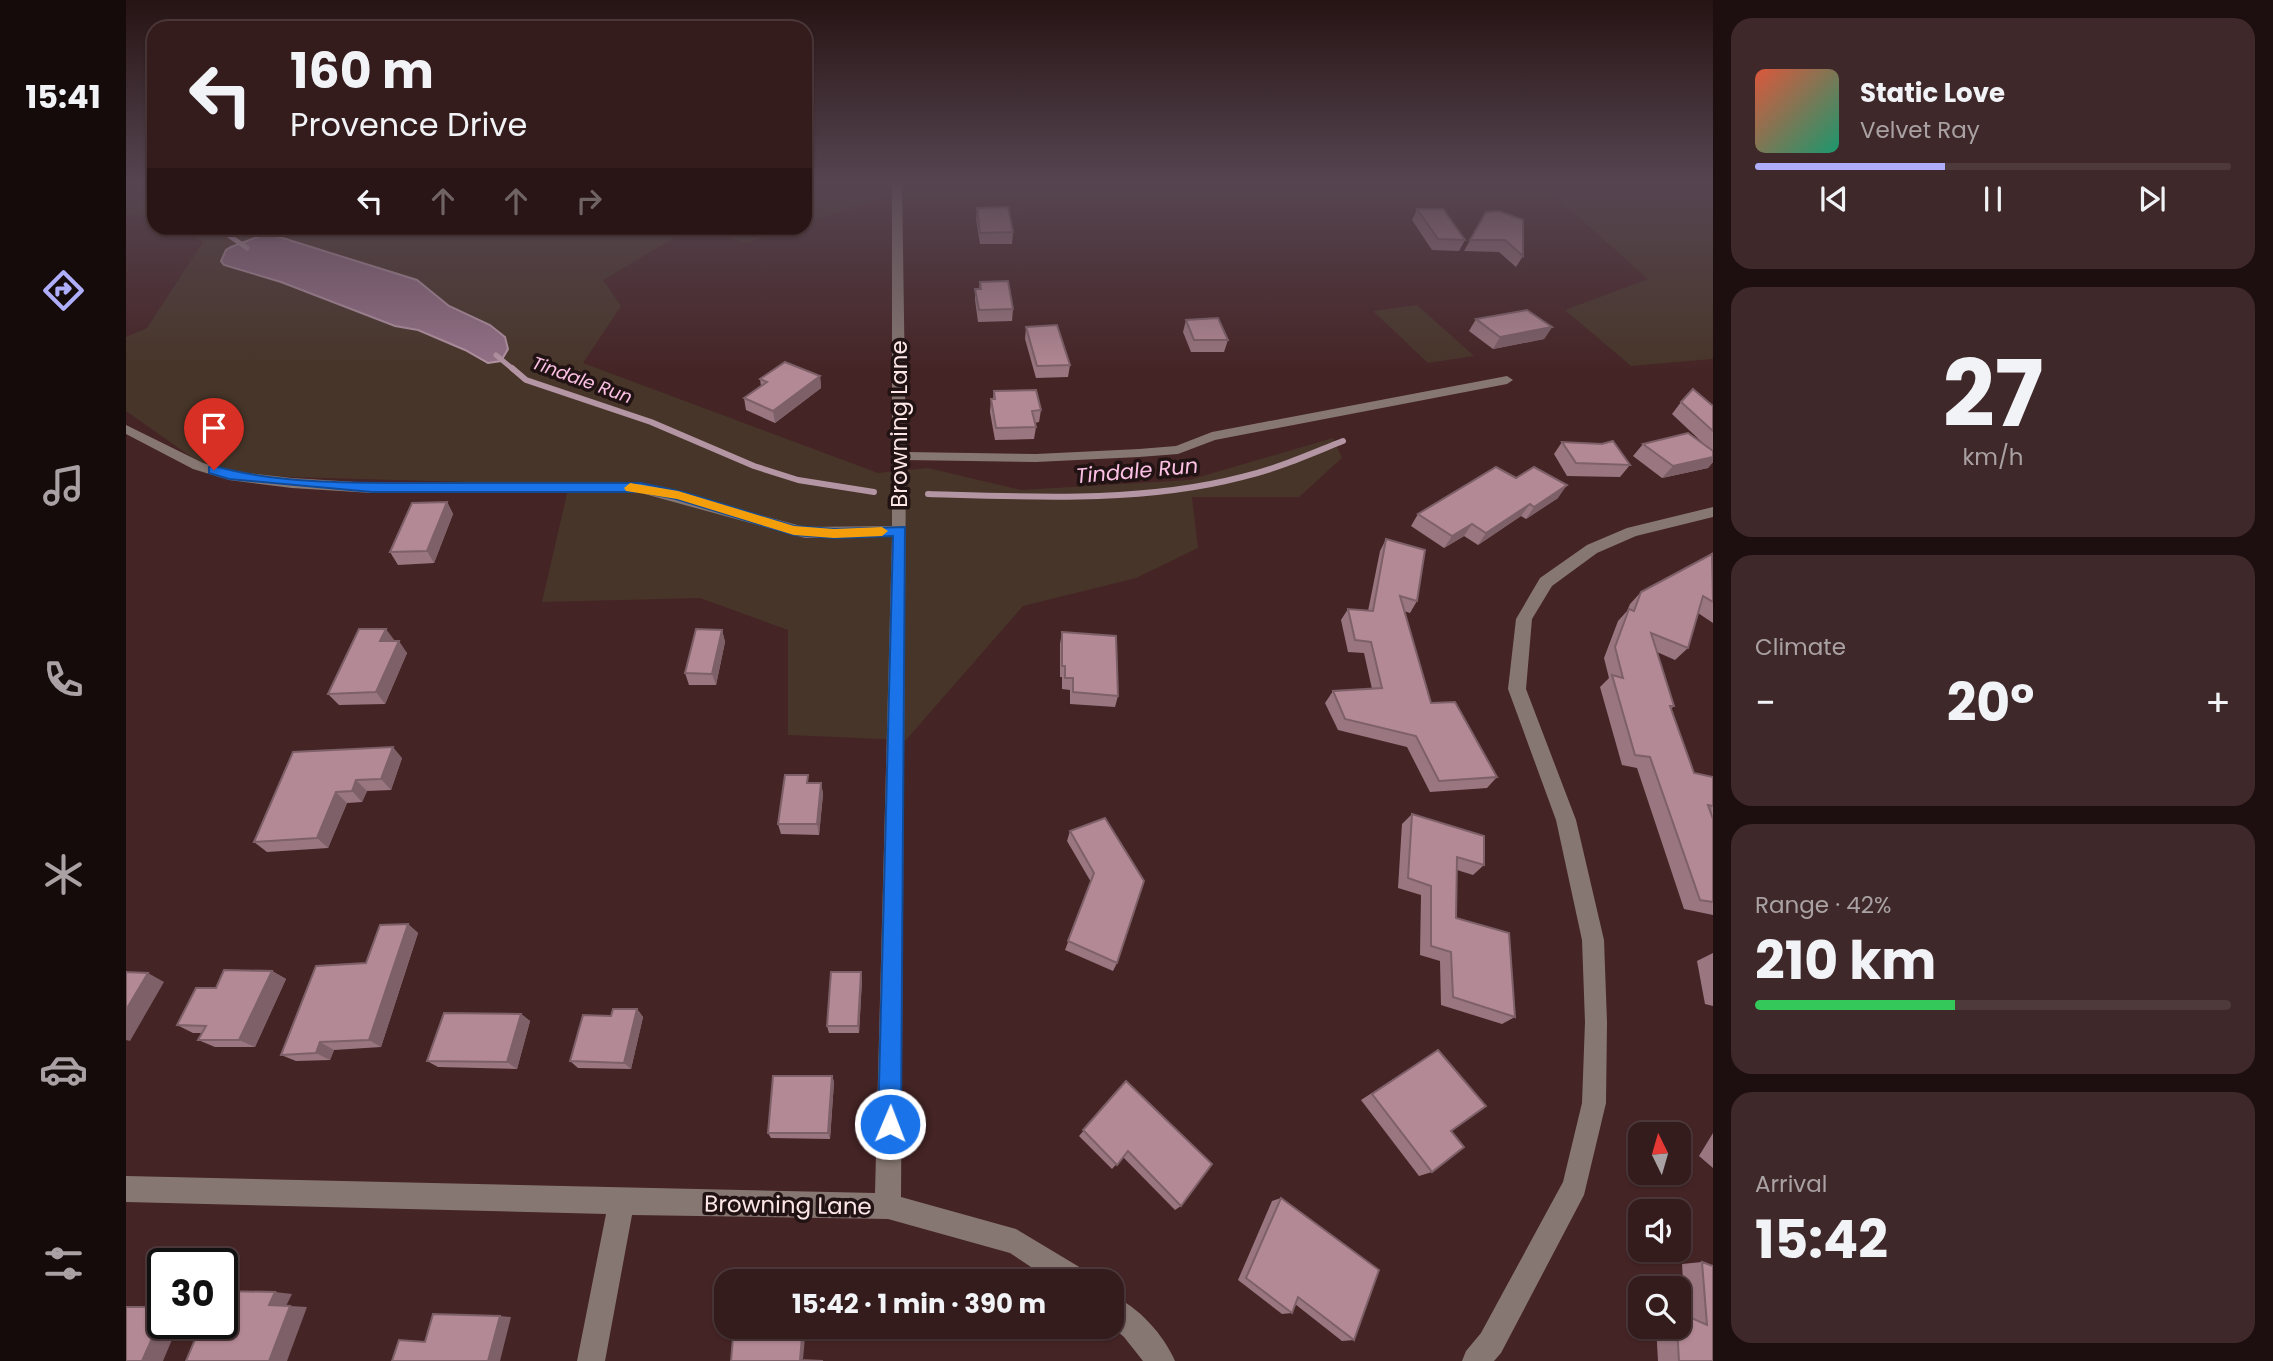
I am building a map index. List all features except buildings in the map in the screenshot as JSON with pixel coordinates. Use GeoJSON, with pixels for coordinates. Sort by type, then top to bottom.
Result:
{"type":"FeatureCollection","features":[{"type":"Feature","properties":{"kind":"street","name":"Browning Lane"},"geometry":{"type":"LineString","coordinates":[[126,1189],[888,1206],[900,531],[897,245]]}},
{"type":"Feature","properties":{"kind":"street"},"geometry":{"type":"LineString","coordinates":[[899,456],[1036,458],[1178,450],[1212,436],[1507,380]]}},
{"type":"Feature","properties":{"kind":"street"},"geometry":{"type":"LineString","coordinates":[[126,429],[198,466],[229,475],[372,488],[641,488],[678,495],[794,530],[834,534],[900,531]]}},
{"type":"Feature","properties":{"kind":"street"},"geometry":{"type":"LineString","coordinates":[[1476,1361],[1491,1343],[1575,1186],[1594,1103],[1596,1022],[1593,940],[1566,820],[1517,689],[1524,619],[1546,582],[1592,549],[1632,532],[1713,512]]}},
{"type":"Feature","properties":{"kind":"street"},"geometry":{"type":"LineString","coordinates":[[591,1361],[621,1202]]}},
{"type":"Feature","properties":{"kind":"street"},"geometry":{"type":"LineString","coordinates":[[888,1206],[1016,1241],[1058,1269]]}},
{"type":"Feature","properties":{"kind":"street"},"geometry":{"type":"LineString","coordinates":[[1124,1319],[1134,1327],[1161,1361]]}},
{"type":"Feature","properties":{"kind":"shaded area"},"geometry":{"type":"Polygon","coordinates":[[[201,245],[663,245],[603,280],[621,306],[583,363],[878,473],[928,468],[1021,490],[1189,480],[1333,438],[1342,458],[1299,497],[1192,497],[1198,548],[1136,578],[1023,606],[906,740],[788,735],[788,630],[700,598],[542,602],[569,485],[217,475],[126,411],[126,337],[147,328],[201,245]]]}},
{"type":"Feature","properties":{"kind":"shaded area"},"geometry":{"type":"Polygon","coordinates":[[[238,245],[303,245],[417,280],[449,306],[490,325],[505,337],[508,349],[501,361],[488,363],[418,330],[395,326],[281,282],[224,265],[221,261],[226,250],[238,245]]]}},
{"type":"Feature","properties":{"kind":"shaded area"},"geometry":{"type":"Polygon","coordinates":[[[1609,245],[1713,245],[1713,359],[1631,366],[1565,310],[1648,279],[1609,245]]]}},
{"type":"Feature","properties":{"kind":"shaded area"},"geometry":{"type":"Polygon","coordinates":[[[1417,305],[1474,356],[1428,363],[1373,311],[1417,305]]]}},
{"type":"Feature","properties":{"kind":"waterway","name":"Tindale Run"},"geometry":{"type":"LineString","coordinates":[[242,245],[247,248]]}},
{"type":"Feature","properties":{"kind":"waterway","name":"Tindale Run"},"geometry":{"type":"LineString","coordinates":[[496,355],[514,370]]}},
{"type":"Feature","properties":{"kind":"waterway","name":"Tindale Run"},"geometry":{"type":"LineString","coordinates":[[512,368],[526,380],[651,422],[754,466],[798,480],[874,492]]}},
{"type":"Feature","properties":{"kind":"waterway"},"geometry":{"type":"LineString","coordinates":[[928,494],[1086,496],[1165,491],[1255,474],[1343,441]]}},
{"type":"Feature","properties":{"kind":"slow traffic"},"geometry":{"type":"LineString","coordinates":[[630,488],[678,495],[794,530],[834,534],[882,531]]}},
{"type":"Feature","properties":{"kind":"route"},"geometry":{"type":"LineString","coordinates":[[214,470],[229,475],[292,483],[372,488],[641,488],[678,495],[794,530],[834,534],[900,531],[890,1124]]}}]}
